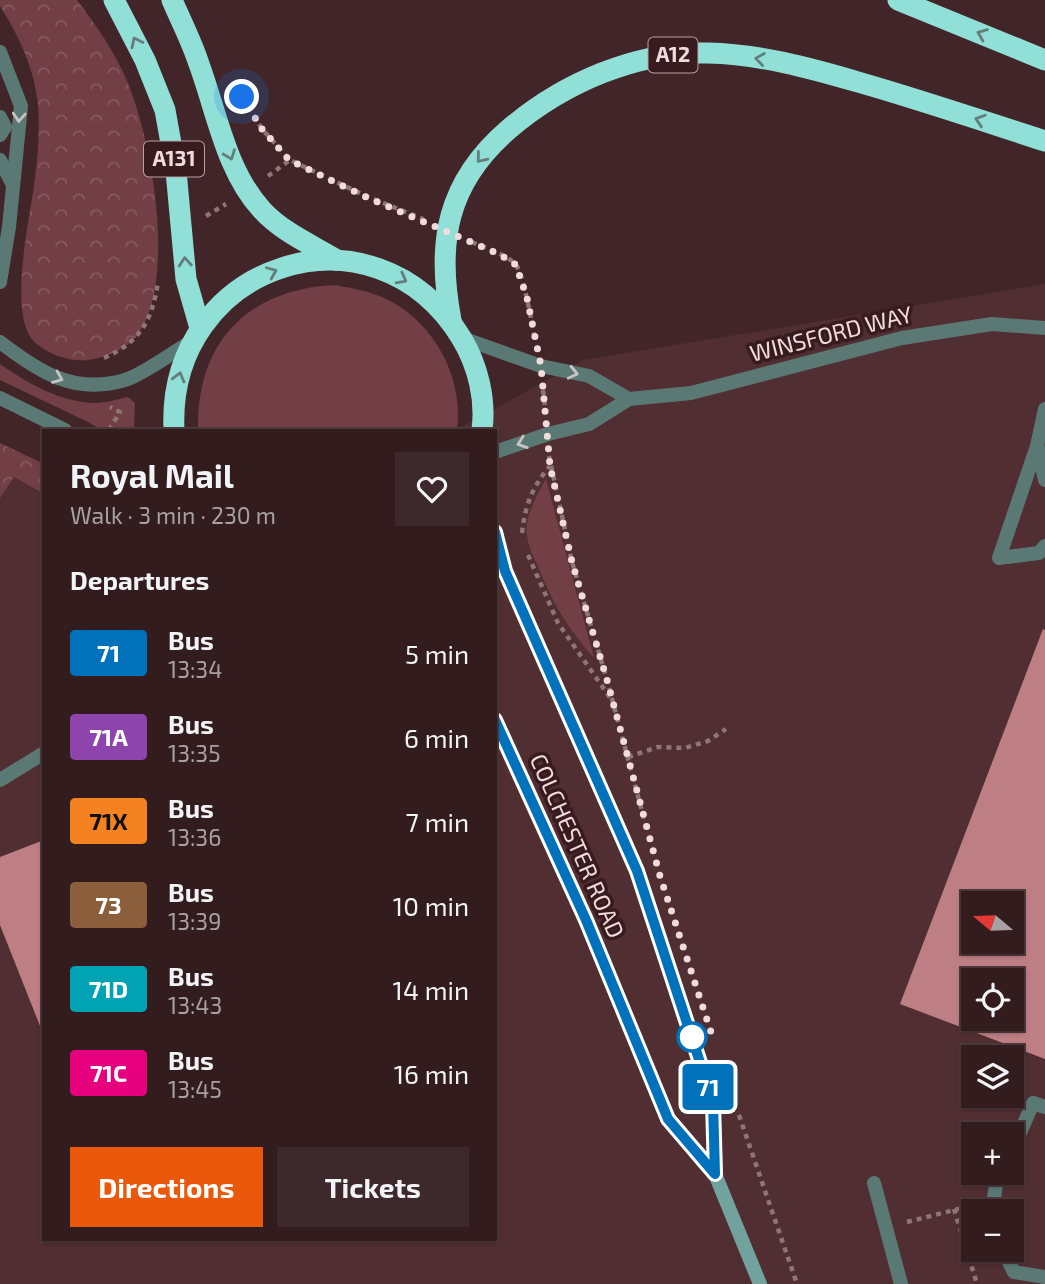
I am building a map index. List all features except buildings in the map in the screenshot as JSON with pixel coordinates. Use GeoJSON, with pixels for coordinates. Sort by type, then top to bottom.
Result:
{"type":"FeatureCollection","features":[{"type":"Feature","properties":{"kind":"highway","name":"A131"},"geometry":{"type":"LineString","coordinates":[[114,0],[145,60],[165,110],[176,171],[186,279],[196,335]]}},
{"type":"Feature","properties":{"kind":"highway","name":"A131"},"geometry":{"type":"LineString","coordinates":[[172,0],[198,61],[231,159],[246,191],[263,212],[282,228],[337,260]]}},
{"type":"Feature","properties":{"kind":"highway"},"geometry":{"type":"LineString","coordinates":[[898,0],[1045,60]]}},
{"type":"Feature","properties":{"kind":"highway","name":"A12"},"geometry":{"type":"LineString","coordinates":[[456,329],[444,284],[447,230],[453,204],[469,173],[493,142],[530,111],[574,84],[621,67],[667,55],[708,53],[777,62],[827,73],[1045,141]]}},
{"type":"Feature","properties":{"kind":"highway"},"geometry":{"type":"LineString","coordinates":[[174,429],[173,408],[178,377],[196,335],[224,301],[244,285],[274,270],[295,264],[337,260],[367,265],[409,282],[432,299],[470,351],[481,387],[482,429]]}},
{"type":"Feature","properties":{"kind":"main road","name":"COLCHESTER ROAD"},"geometry":{"type":"LineString","coordinates":[[497,540],[505,571],[637,871],[713,1102],[715,1174]]}},
{"type":"Feature","properties":{"kind":"main road","name":"COLCHESTER ROAD"},"geometry":{"type":"LineString","coordinates":[[497,724],[586,920],[668,1119],[715,1174],[760,1284]]}},
{"type":"Feature","properties":{"kind":"street"},"geometry":{"type":"LineString","coordinates":[[0,52],[21,106],[0,282]]}},
{"type":"Feature","properties":{"kind":"street"},"geometry":{"type":"LineString","coordinates":[[0,117],[5,127],[0,135]]}},
{"type":"Feature","properties":{"kind":"street"},"geometry":{"type":"LineString","coordinates":[[0,160],[13,185]]}},
{"type":"Feature","properties":{"kind":"street","name":"WINSFORD WAY"},"geometry":{"type":"LineString","coordinates":[[497,451],[589,424],[629,399],[691,393],[902,338],[992,324],[1045,328]]}},
{"type":"Feature","properties":{"kind":"street"},"geometry":{"type":"LineString","coordinates":[[456,329],[541,366],[589,376],[629,399]]}},
{"type":"Feature","properties":{"kind":"street"},"geometry":{"type":"LineString","coordinates":[[0,342],[26,362],[61,381],[90,386],[127,379],[196,335]]}},
{"type":"Feature","properties":{"kind":"street"},"geometry":{"type":"LineString","coordinates":[[0,398],[63,429]]}},
{"type":"Feature","properties":{"kind":"street"},"geometry":{"type":"LineString","coordinates":[[1045,409],[1037,446],[999,558],[1039,553],[1045,546]]}},
{"type":"Feature","properties":{"kind":"street"},"geometry":{"type":"LineString","coordinates":[[1037,446],[1045,480]]}},
{"type":"Feature","properties":{"kind":"street"},"geometry":{"type":"LineString","coordinates":[[0,780],[42,754]]}},
{"type":"Feature","properties":{"kind":"street"},"geometry":{"type":"LineString","coordinates":[[1024,1124],[1033,1103],[1045,1107]]}},
{"type":"Feature","properties":{"kind":"street"},"geometry":{"type":"LineString","coordinates":[[874,1183],[901,1284]]}},
{"type":"Feature","properties":{"kind":"street"},"geometry":{"type":"LineString","coordinates":[[1013,1278],[1045,1277]]}},
{"type":"Feature","properties":{"kind":"path"},"geometry":{"type":"LineString","coordinates":[[233,81],[262,129],[289,160],[366,197],[499,254],[516,265],[527,298],[541,366],[550,466],[572,562],[649,836]]}},
{"type":"Feature","properties":{"kind":"path"},"geometry":{"type":"LineString","coordinates":[[110,429],[120,412],[107,405],[104,358],[121,351],[148,323],[155,302],[159,274]]}},
{"type":"Feature","properties":{"kind":"path"},"geometry":{"type":"LineString","coordinates":[[550,466],[531,492],[524,512],[522,534],[529,558],[558,623],[613,702]]}},
{"type":"Feature","properties":{"kind":"path"},"geometry":{"type":"LineString","coordinates":[[628,757],[658,747],[685,748],[708,741],[726,729]]}},
{"type":"Feature","properties":{"kind":"path"},"geometry":{"type":"LineString","coordinates":[[737,1110],[797,1284]]}},
{"type":"Feature","properties":{"kind":"path"},"geometry":{"type":"LineString","coordinates":[[903,1223],[954,1209],[977,1284]]}},
{"type":"Feature","properties":{"kind":"shaded area"},"geometry":{"type":"Polygon","coordinates":[[[1045,284],[1045,1284],[0,1284],[0,476],[14,476],[42,493],[42,1241],[497,1241],[497,429],[458,429],[584,360],[1045,284]]]}},
{"type":"Feature","properties":{"kind":"green space"},"geometry":{"type":"Polygon","coordinates":[[[0,0],[77,0],[105,39],[122,70],[145,138],[157,211],[156,283],[149,313],[136,337],[122,348],[94,359],[69,359],[52,354],[32,339],[25,325],[21,284],[37,160],[38,104],[29,65],[0,6],[0,0]]]}},
{"type":"Feature","properties":{"kind":"green space"},"geometry":{"type":"Polygon","coordinates":[[[335,285],[365,291],[400,307],[416,320],[430,335],[450,370],[458,410],[457,429],[198,429],[200,399],[206,371],[217,347],[233,326],[252,310],[276,297],[304,289],[335,285]]]}},
{"type":"Feature","properties":{"kind":"green space"},"geometry":{"type":"Polygon","coordinates":[[[0,364],[33,385],[70,400],[96,403],[128,397],[135,403],[134,429],[99,429],[0,380],[0,364]]]}},
{"type":"Feature","properties":{"kind":"green space"},"geometry":{"type":"Polygon","coordinates":[[[0,443],[42,463],[42,493],[14,477],[0,498],[0,443]]]}},
{"type":"Feature","properties":{"kind":"green space"},"geometry":{"type":"Polygon","coordinates":[[[546,479],[594,658],[557,607],[529,544],[529,514],[546,479]]]}},
{"type":"Feature","properties":{"kind":"bus line","name":"71"},"geometry":{"type":"LineString","coordinates":[[497,540],[505,571],[637,871],[713,1102],[715,1174],[668,1119],[586,920],[497,724]]}},
{"type":"Feature","properties":{"kind":"route"},"geometry":{"type":"LineString","coordinates":[[242,97],[262,129],[289,160],[366,197],[499,254],[516,265],[527,298],[541,366],[550,466],[572,562],[660,876],[711,1032],[692,1037]]}}]}
